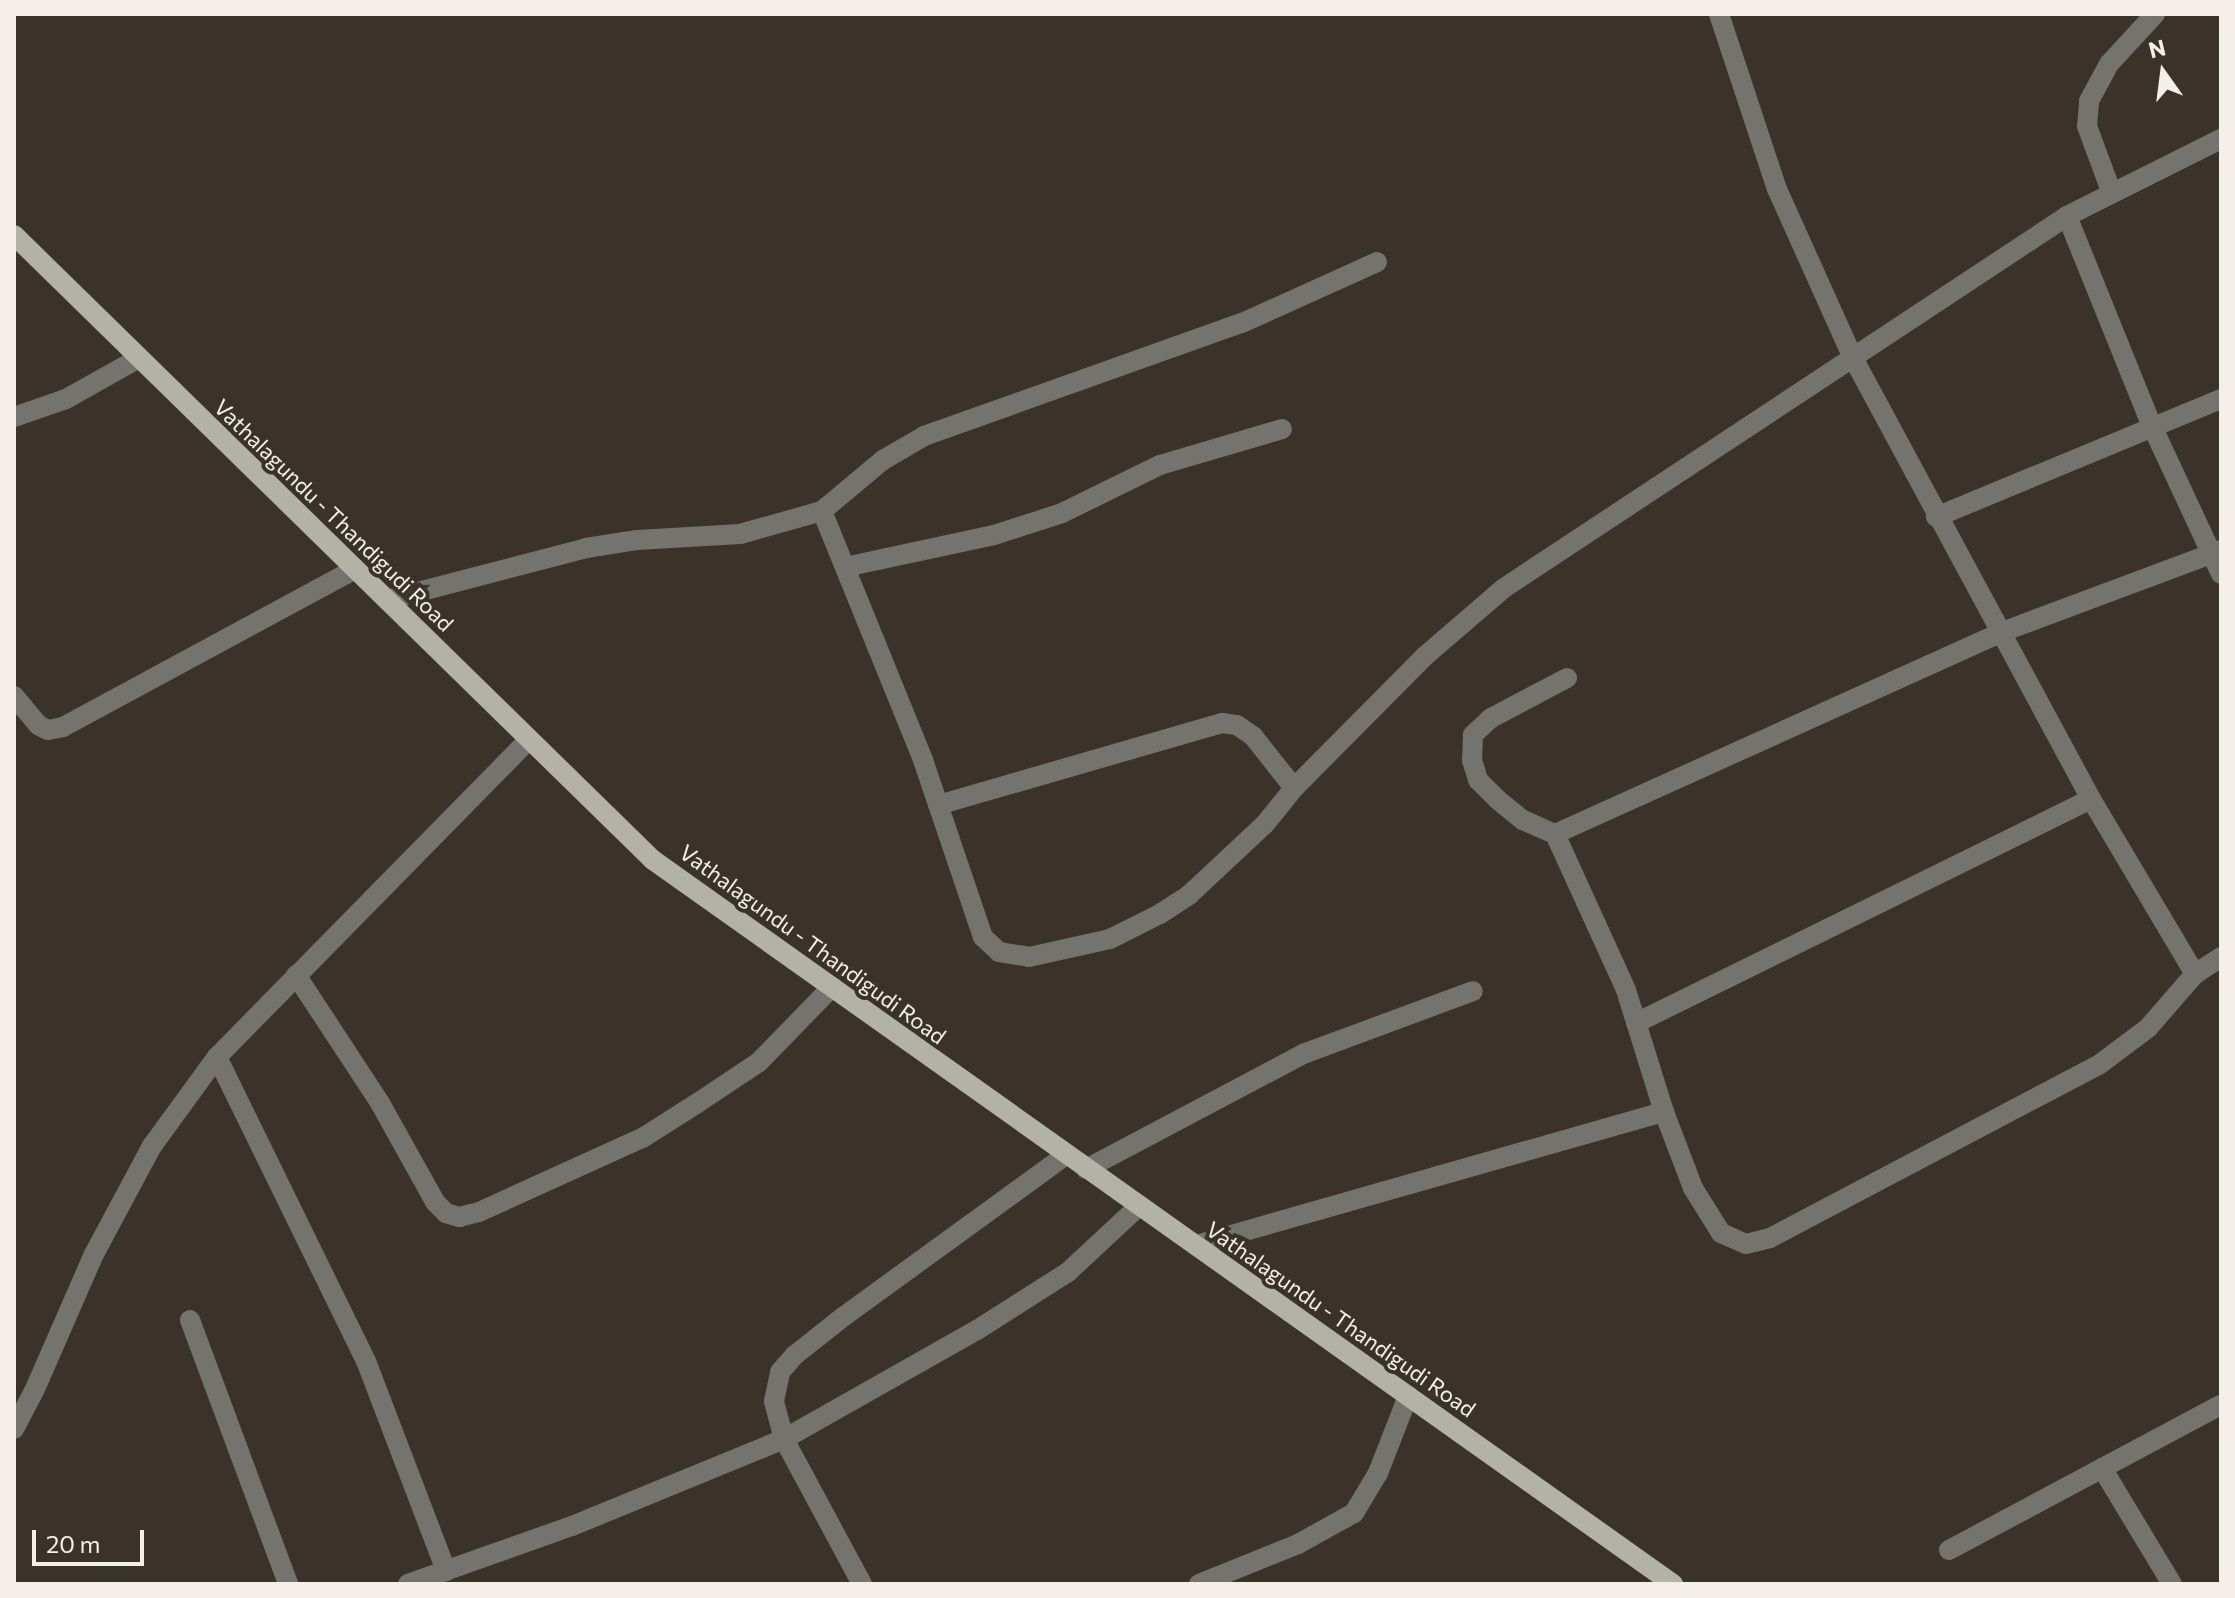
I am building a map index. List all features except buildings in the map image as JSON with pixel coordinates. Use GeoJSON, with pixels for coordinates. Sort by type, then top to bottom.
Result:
{"type":"FeatureCollection","features":[{"type":"Feature","properties":{"kind":"main road","name":"Vathalagundu - Thandigudi Road"},"geometry":{"type":"LineString","coordinates":[[14,235],[653,860],[1673,1584]]}},
{"type":"Feature","properties":{"kind":"street"},"geometry":{"type":"LineString","coordinates":[[1719,14],[1777,189],[1852,356],[1936,517],[2002,632],[2091,799],[2195,974]]}},
{"type":"Feature","properties":{"kind":"street"},"geometry":{"type":"LineString","coordinates":[[2111,191],[2087,126],[2089,101],[2109,64],[2155,14]]}},
{"type":"Feature","properties":{"kind":"street"},"geometry":{"type":"LineString","coordinates":[[822,511],[938,805],[983,937],[999,952],[1029,957],[1110,939],[1160,914],[1189,895],[1265,824],[1294,788],[1425,656],[1504,588],[2067,216],[2111,191],[2221,139]]}},
{"type":"Feature","properties":{"kind":"street"},"geometry":{"type":"LineString","coordinates":[[2067,216],[2152,426],[2216,552],[2221,574]]}},
{"type":"Feature","properties":{"kind":"street"},"geometry":{"type":"LineString","coordinates":[[387,600],[586,548],[637,540],[740,534],[822,511],[883,460],[924,436],[1242,323],[1377,262]]}},
{"type":"Feature","properties":{"kind":"street"},"geometry":{"type":"LineString","coordinates":[[14,417],[66,399],[139,358]]}},
{"type":"Feature","properties":{"kind":"street"},"geometry":{"type":"LineString","coordinates":[[1936,517],[2221,399]]}},
{"type":"Feature","properties":{"kind":"street"},"geometry":{"type":"LineString","coordinates":[[845,567],[994,535],[1062,513],[1160,465],[1282,429]]}},
{"type":"Feature","properties":{"kind":"street"},"geometry":{"type":"LineString","coordinates":[[1555,834],[2002,632],[2216,552]]}},
{"type":"Feature","properties":{"kind":"street"},"geometry":{"type":"LineString","coordinates":[[14,696],[38,725],[48,730],[63,727],[355,569]]}},
{"type":"Feature","properties":{"kind":"street"},"geometry":{"type":"LineString","coordinates":[[1567,678],[1491,718],[1473,735],[1472,760],[1478,780],[1523,820],[1555,834],[1626,990],[1664,1112],[1693,1188],[1721,1233],[1746,1244],[1770,1238],[2100,1064],[2148,1028],[2195,974],[2221,957]]}},
{"type":"Feature","properties":{"kind":"street"},"geometry":{"type":"LineString","coordinates":[[938,805],[1222,723],[1237,725],[1253,736],[1294,788]]}},
{"type":"Feature","properties":{"kind":"street"},"geometry":{"type":"LineString","coordinates":[[14,1429],[35,1389],[93,1256],[145,1158],[217,1057],[529,739]]}},
{"type":"Feature","properties":{"kind":"street"},"geometry":{"type":"LineString","coordinates":[[1636,1023],[2091,799]]}},
{"type":"Feature","properties":{"kind":"street"},"geometry":{"type":"LineString","coordinates":[[296,975],[380,1103],[435,1202],[446,1213],[459,1217],[479,1212],[644,1137],[759,1062],[832,987]]}},
{"type":"Feature","properties":{"kind":"street"},"geometry":{"type":"LineString","coordinates":[[1086,1169],[1303,1054],[1473,991]]}},
{"type":"Feature","properties":{"kind":"street"},"geometry":{"type":"LineString","coordinates":[[217,1057],[366,1361],[446,1571]]}},
{"type":"Feature","properties":{"kind":"street"},"geometry":{"type":"LineString","coordinates":[[1196,1245],[1664,1112]]}},
{"type":"Feature","properties":{"kind":"street"},"geometry":{"type":"LineString","coordinates":[[862,1584],[784,1439],[776,1418],[775,1386],[780,1372],[795,1355],[1066,1155]]}},
{"type":"Feature","properties":{"kind":"street"},"geometry":{"type":"LineString","coordinates":[[408,1584],[645,1498],[784,1439],[977,1330],[1068,1272],[1140,1205]]}},
{"type":"Feature","properties":{"kind":"street"},"geometry":{"type":"LineString","coordinates":[[190,1320],[288,1584]]}},
{"type":"Feature","properties":{"kind":"street"},"geometry":{"type":"LineString","coordinates":[[1199,1584],[1298,1544],[1354,1513],[1378,1473],[1408,1396]]}},
{"type":"Feature","properties":{"kind":"street"},"geometry":{"type":"LineString","coordinates":[[1949,1550],[2221,1405]]}},
{"type":"Feature","properties":{"kind":"street"},"geometry":{"type":"LineString","coordinates":[[2102,1468],[2172,1584]]}}]}
